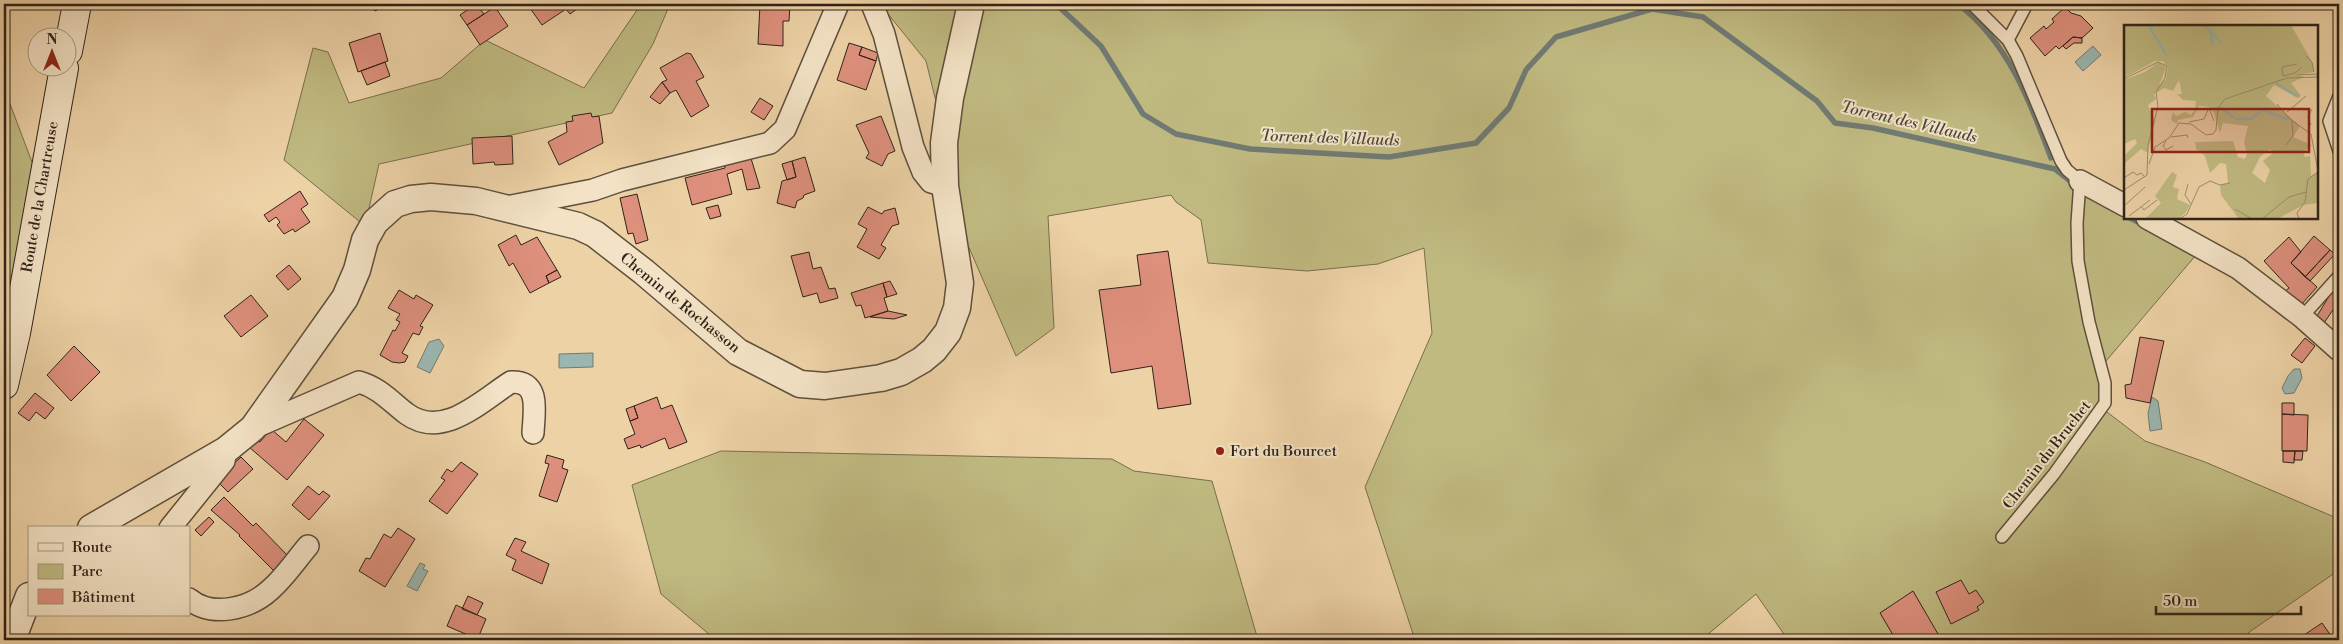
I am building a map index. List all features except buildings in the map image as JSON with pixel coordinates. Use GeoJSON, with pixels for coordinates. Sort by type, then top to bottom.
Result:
{"type":"FeatureCollection","features":[{"type":"Feature","properties":{"kind":"main road"},"geometry":{"type":"LineString","coordinates":[[72,28],[77,4]]}},
{"type":"Feature","properties":{"kind":"main road","name":"Route de la Chartreuse"},"geometry":{"type":"LineString","coordinates":[[4,385],[16,333],[62,78]]}},
{"type":"Feature","properties":{"kind":"street"},"geometry":{"type":"LineString","coordinates":[[499,208],[593,190],[622,180],[770,143],[785,129],[838,4]]}},
{"type":"Feature","properties":{"kind":"street"},"geometry":{"type":"LineString","coordinates":[[872,4],[884,34],[912,147],[923,172],[931,182],[945,186]]}},
{"type":"Feature","properties":{"kind":"street","name":"Chemin de Rochasson"},"geometry":{"type":"LineString","coordinates":[[254,428],[345,298],[357,270],[369,232],[382,214],[395,204],[431,197],[476,201],[578,226],[595,234],[644,272],[738,352],[800,384],[825,386],[882,378],[901,372],[922,360],[934,350],[948,332],[957,308],[960,283],[945,186],[944,143],[950,98],[971,4]]}},
{"type":"Feature","properties":{"kind":"street"},"geometry":{"type":"LineString","coordinates":[[2080,181],[2124,205]]}},
{"type":"Feature","properties":{"kind":"street"},"geometry":{"type":"LineString","coordinates":[[2149,219],[2238,268],[2302,317],[2339,350]]}},
{"type":"Feature","properties":{"kind":"street","name":"Chemin de Rochasson"},"geometry":{"type":"LineString","coordinates":[[94,526],[226,450],[254,428],[359,382],[375,388],[414,418],[432,423],[454,419],[511,382],[525,383],[530,388],[534,398],[533,433]]}},
{"type":"Feature","properties":{"kind":"street","name":"Chemin de Rochasson"},"geometry":{"type":"LineString","coordinates":[[172,526],[224,461],[226,450]]}},
{"type":"Feature","properties":{"kind":"street"},"geometry":{"type":"LineString","coordinates":[[190,600],[199,607],[214,610],[230,609],[256,600],[279,581],[308,546]]}},
{"type":"Feature","properties":{"kind":"street"},"geometry":{"type":"LineString","coordinates":[[12,640],[28,599]]}},
{"type":"Feature","properties":{"kind":"lane"},"geometry":{"type":"LineString","coordinates":[[1972,4],[2008,40],[2026,75],[2061,161],[2067,170],[2080,181]]}},
{"type":"Feature","properties":{"kind":"lane"},"geometry":{"type":"LineString","coordinates":[[2008,40],[2027,4]]}},
{"type":"Feature","properties":{"kind":"lane"},"geometry":{"type":"LineString","coordinates":[[2339,96],[2329,121],[2339,151]]}},
{"type":"Feature","properties":{"kind":"lane","name":"Chemin du Bruchet"},"geometry":{"type":"LineString","coordinates":[[2002,537],[2054,474],[2105,403],[2105,383],[2089,322],[2078,261],[2077,223],[2080,181]]}},
{"type":"Feature","properties":{"kind":"lane"},"geometry":{"type":"LineString","coordinates":[[2302,317],[2339,276]]}},
{"type":"Feature","properties":{"kind":"green space"},"geometry":{"type":"Polygon","coordinates":[[[641,4],[670,4],[653,44],[612,113],[379,164],[365,226],[284,160],[313,48],[328,52],[349,103],[441,78],[485,40],[584,88],[641,4]]]}},
{"type":"Feature","properties":{"kind":"green space"},"geometry":{"type":"Polygon","coordinates":[[[880,4],[1969,4],[2009,46],[2061,157],[2097,188],[2124,203],[2124,219],[2151,219],[2202,248],[2101,367],[2103,409],[2145,441],[2205,462],[2339,519],[2339,570],[2248,633],[2251,640],[1788,640],[1756,594],[1701,640],[1415,640],[1365,487],[1432,333],[1424,248],[1378,264],[1307,271],[1208,263],[1201,220],[1176,202],[1171,195],[1048,216],[1054,328],[1016,356],[964,236],[956,183],[926,61],[880,4]]]}},
{"type":"Feature","properties":{"kind":"green space"},"geometry":{"type":"Polygon","coordinates":[[[4,88],[38,178],[4,360],[4,88]]]}},
{"type":"Feature","properties":{"kind":"green space"},"geometry":{"type":"Polygon","coordinates":[[[721,451],[1112,459],[1134,471],[1212,481],[1258,640],[716,640],[661,594],[632,485],[721,451]]]}},
{"type":"Feature","properties":{"kind":"water"},"geometry":{"type":"Polygon","coordinates":[[[2093,46],[2101,55],[2083,71],[2075,62],[2093,46]]]}},
{"type":"Feature","properties":{"kind":"water"},"geometry":{"type":"Polygon","coordinates":[[[439,339],[444,346],[430,373],[417,367],[429,342],[439,339]]]}},
{"type":"Feature","properties":{"kind":"water"},"geometry":{"type":"Polygon","coordinates":[[[593,353],[593,367],[559,368],[559,354],[593,353]]]}},
{"type":"Feature","properties":{"kind":"water"},"geometry":{"type":"Polygon","coordinates":[[[2294,369],[2300,369],[2302,378],[2294,393],[2285,394],[2282,388],[2294,369]]]}},
{"type":"Feature","properties":{"kind":"water"},"geometry":{"type":"Polygon","coordinates":[[[2152,397],[2158,401],[2162,429],[2150,431],[2148,413],[2152,397]]]}},
{"type":"Feature","properties":{"kind":"water"},"geometry":{"type":"Polygon","coordinates":[[[420,563],[425,565],[423,569],[428,571],[417,591],[407,586],[420,563]]]}},
{"type":"Feature","properties":{"kind":"waterway","name":"Torrent des Villauds"},"geometry":{"type":"LineString","coordinates":[[1056,4],[1101,46],[1143,114],[1176,134],[1250,149],[1389,157],[1476,143],[1509,108],[1526,70],[1556,37],[1652,9],[1703,17],[1817,101],[1835,123],[1873,128],[2055,169],[2074,184]]}},
{"type":"Feature","properties":{"kind":"waterway"},"geometry":{"type":"LineString","coordinates":[[1958,4],[1991,36],[2004,54],[2026,94],[2051,158]]}},
{"type":"Feature","properties":{"kind":"waterway","name":"Torrent des Villauds"},"geometry":{"type":"LineString","coordinates":[[2132,219],[2144,225]]}},
{"type":"Feature","properties":{"kind":"place","name":"Fort du Bourcet"},"geometry":{"type":"Point","coordinates":[1220,451]}}]}
